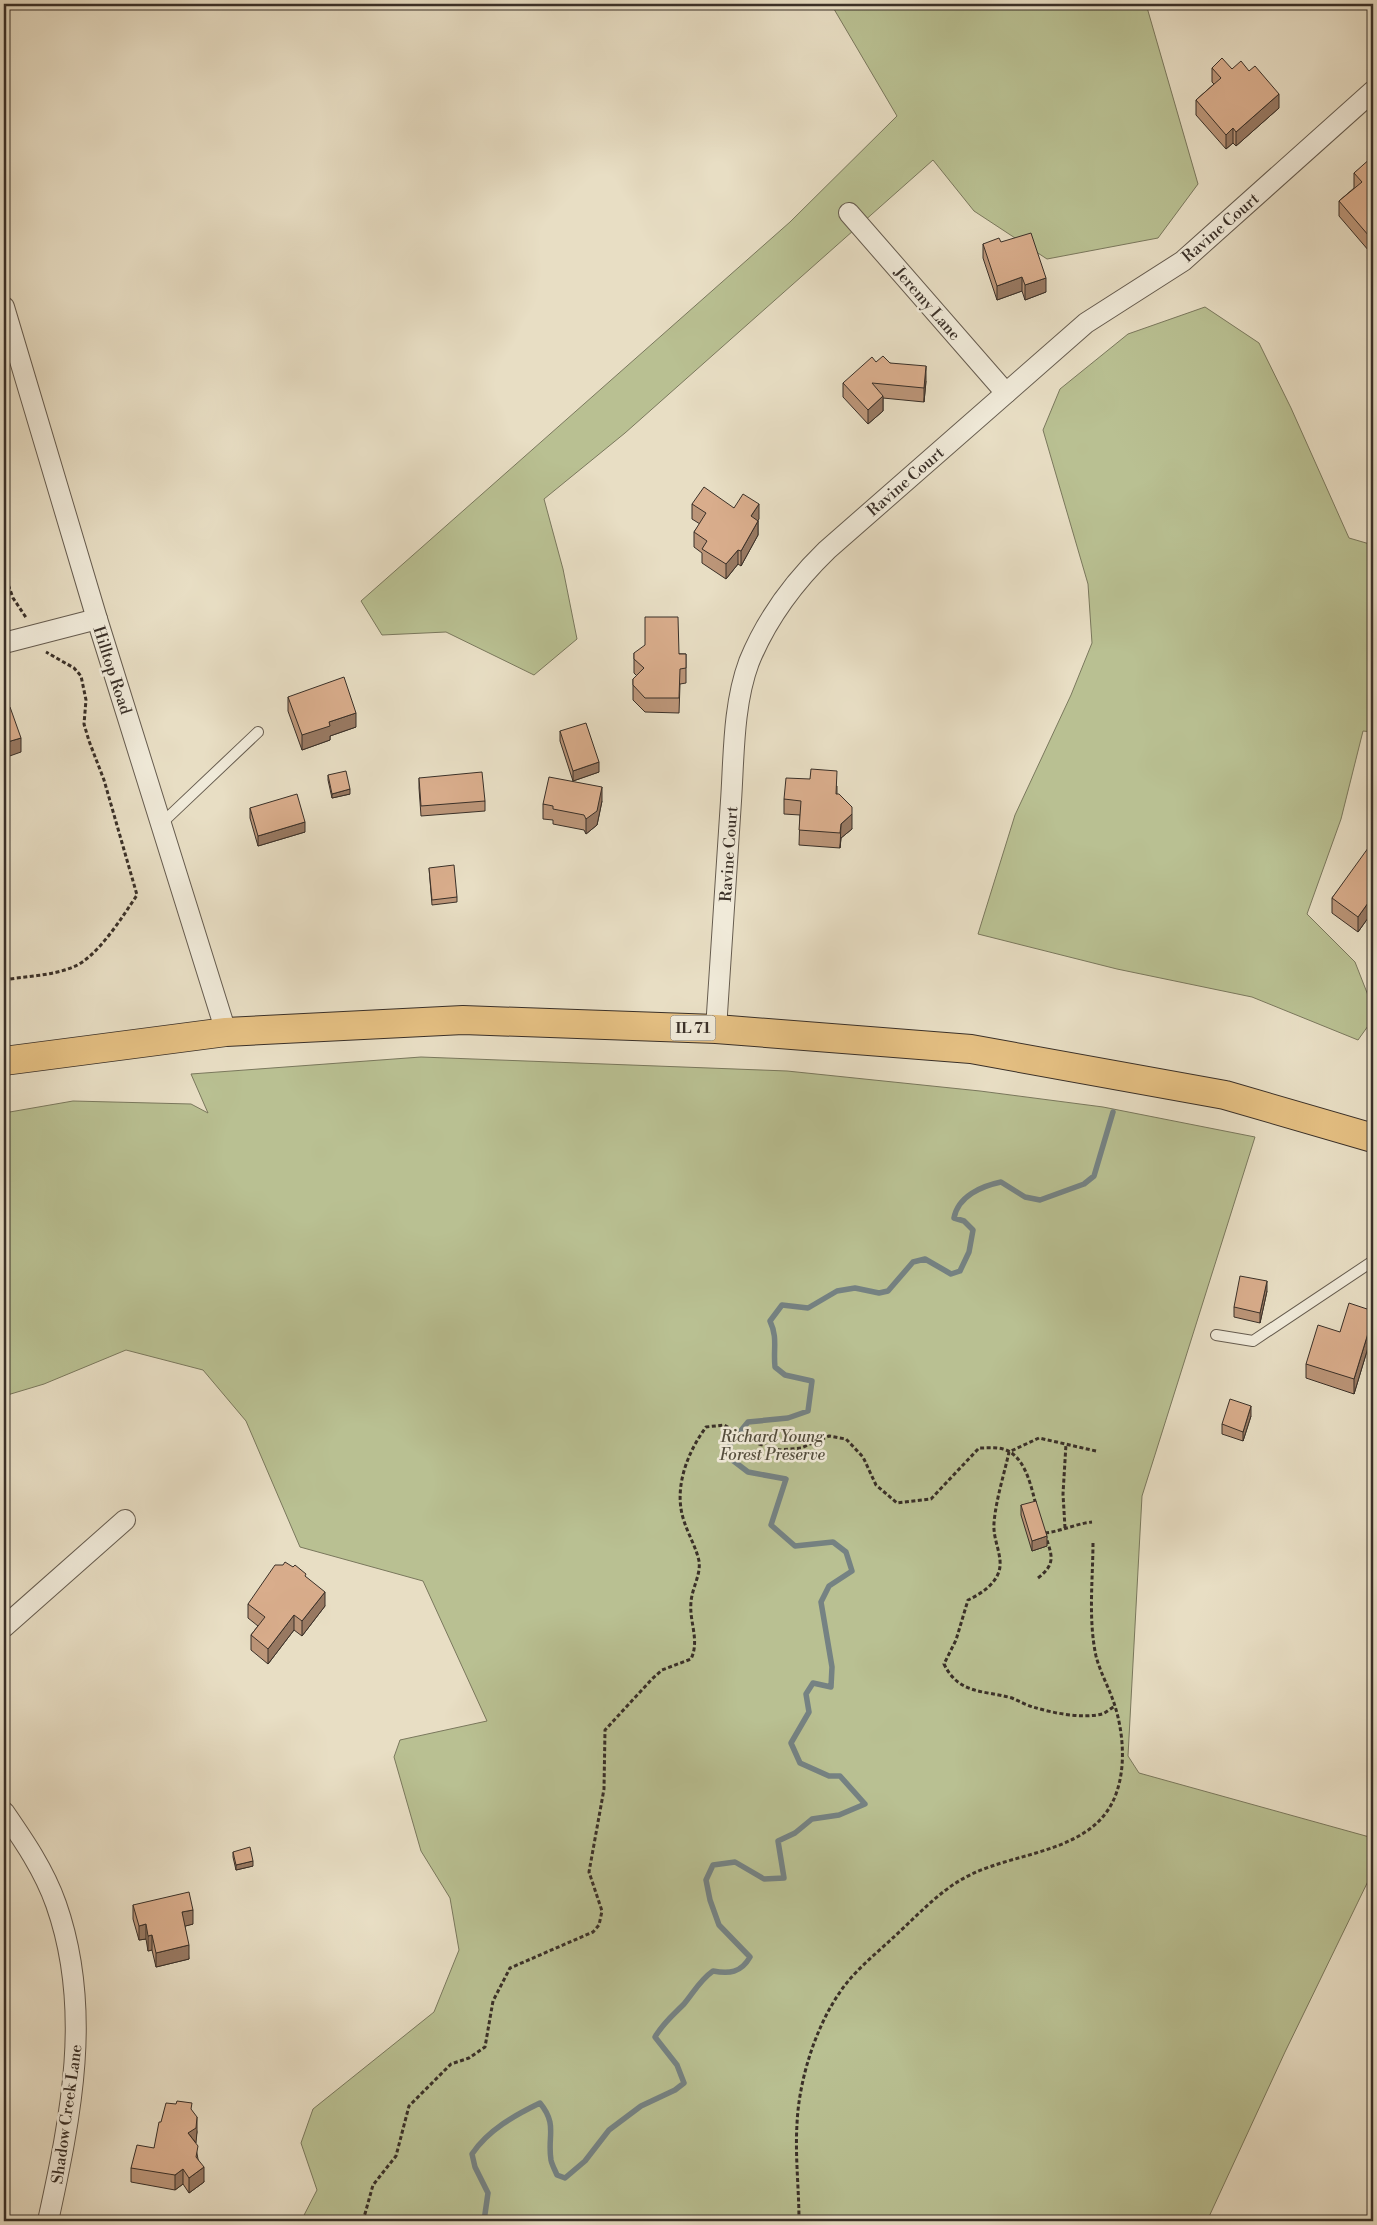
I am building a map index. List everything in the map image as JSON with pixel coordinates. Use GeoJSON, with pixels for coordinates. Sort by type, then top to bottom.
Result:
{"type":"FeatureCollection","features":[{"type":"Feature","properties":{"kind":"main road","name":"IL 71"},"geometry":{"type":"LineString","coordinates":[[4,1061],[226,1032],[463,1020],[716,1029],[971,1049],[1225,1095],[1373,1138]]}},
{"type":"Feature","properties":{"kind":"street","name":"Ravine Court"},"geometry":{"type":"LineString","coordinates":[[716,1029],[737,717],[749,662],[764,633],[804,572],[1086,323],[1183,260],[1373,91]]}},
{"type":"Feature","properties":{"kind":"street","name":"Jeremy Lane"},"geometry":{"type":"LineString","coordinates":[[849,213],[1006,392]]}},
{"type":"Feature","properties":{"kind":"street","name":"Hilltop Road"},"geometry":{"type":"LineString","coordinates":[[4,307],[97,619],[226,1032]]}},
{"type":"Feature","properties":{"kind":"street"},"geometry":{"type":"LineString","coordinates":[[4,643],[97,619]]}},
{"type":"Feature","properties":{"kind":"street"},"geometry":{"type":"LineString","coordinates":[[4,1627],[125,1520]]}},
{"type":"Feature","properties":{"kind":"street","name":"Shadow Creek Lane"},"geometry":{"type":"LineString","coordinates":[[4,1812],[36,1858],[56,1903],[74,1985],[78,2026],[74,2082],[48,2221]]}},
{"type":"Feature","properties":{"kind":"lane"},"geometry":{"type":"LineString","coordinates":[[162,823],[258,732]]}},
{"type":"Feature","properties":{"kind":"lane"},"geometry":{"type":"LineString","coordinates":[[1216,1335],[1253,1341],[1373,1261]]}},
{"type":"Feature","properties":{"kind":"path"},"geometry":{"type":"LineString","coordinates":[[4,538],[4,547]]}},
{"type":"Feature","properties":{"kind":"path"},"geometry":{"type":"LineString","coordinates":[[4,573],[13,598],[47,653],[74,668],[80,676],[86,700],[84,724],[86,732],[104,780],[137,894],[112,929],[84,962],[67,970],[4,980]]}},
{"type":"Feature","properties":{"kind":"path"},"geometry":{"type":"LineString","coordinates":[[363,2221],[373,2185],[396,2156],[409,2106],[452,2064],[469,2058],[485,2047],[493,2001],[510,1968],[593,1932],[599,1925],[602,1911],[590,1872],[604,1788],[605,1730],[662,1670],[691,1659],[695,1650],[691,1602],[697,1581],[699,1561],[683,1518],[680,1484],[695,1441],[706,1427],[724,1425],[755,1442],[780,1450],[801,1448],[829,1436],[846,1439],[863,1456],[876,1485],[897,1503],[931,1499],[979,1448],[1001,1449],[1009,1452],[1024,1468],[1037,1508]]}},
{"type":"Feature","properties":{"kind":"path"},"geometry":{"type":"LineString","coordinates":[[1009,1452],[1039,1438],[1096,1451]]}},
{"type":"Feature","properties":{"kind":"path"},"geometry":{"type":"LineString","coordinates":[[1066,1444],[1063,1494],[1066,1528]]}},
{"type":"Feature","properties":{"kind":"path"},"geometry":{"type":"LineString","coordinates":[[1009,1452],[997,1502],[994,1526],[995,1541],[1001,1562],[995,1579],[986,1592],[968,1600],[956,1640],[944,1664],[950,1676],[962,1686],[986,1694],[1012,1698],[1032,1707],[1083,1715],[1103,1714],[1115,1706]]}},
{"type":"Feature","properties":{"kind":"path"},"geometry":{"type":"LineString","coordinates":[[1045,1533],[1071,1525],[1092,1522]]}},
{"type":"Feature","properties":{"kind":"path"},"geometry":{"type":"LineString","coordinates":[[1038,1578],[1049,1568],[1052,1558],[1042,1525]]}},
{"type":"Feature","properties":{"kind":"path"},"geometry":{"type":"LineString","coordinates":[[799,2221],[796,2123],[806,2064],[831,2005],[850,1978],[947,1888],[974,1873],[1036,1854],[1075,1838],[1103,1818],[1117,1792],[1123,1764],[1115,1706],[1096,1656],[1092,1622],[1093,1541]]}},
{"type":"Feature","properties":{"kind":"green space"},"geometry":{"type":"Polygon","coordinates":[[[831,4],[1146,4],[1198,184],[1158,238],[1047,259],[974,211],[933,160],[625,433],[544,499],[563,569],[577,639],[534,675],[446,632],[382,635],[361,601],[790,222],[897,116],[831,4]]]}},
{"type":"Feature","properties":{"kind":"green space"},"geometry":{"type":"Polygon","coordinates":[[[1205,307],[1259,343],[1291,408],[1349,538],[1373,545],[1373,732],[1363,731],[1341,819],[1307,914],[1355,962],[1373,1008],[1373,1019],[1358,1040],[1252,997],[1117,969],[978,934],[1015,815],[1071,695],[1092,643],[1088,584],[1043,430],[1060,389],[1128,334],[1205,307]]]}},
{"type":"Feature","properties":{"kind":"green space","name":"Richard Young Forest Preserve"},"geometry":{"type":"Polygon","coordinates":[[[421,1057],[787,1071],[980,1091],[1103,1107],[1255,1137],[1142,1496],[1128,1756],[1139,1773],[1373,1838],[1373,1871],[1285,2052],[1207,2221],[301,2221],[317,2190],[301,2143],[313,2109],[434,2012],[459,1950],[450,1898],[421,1851],[394,1757],[400,1740],[487,1721],[423,1581],[300,1547],[246,1421],[203,1370],[126,1350],[44,1384],[4,1396],[4,1113],[73,1101],[191,1104],[208,1113],[191,1074],[421,1057]]]}},
{"type":"Feature","properties":{"kind":"building"},"geometry":{"type":"Polygon","coordinates":[[[1222,58],[1232,69],[1241,61],[1249,71],[1255,66],[1279,94],[1236,132],[1233,128],[1226,135],[1196,100],[1221,78],[1212,68],[1222,58]]]}},
{"type":"Feature","properties":{"kind":"building"},"geometry":{"type":"Polygon","coordinates":[[[1372,157],[1373,232],[1369,236],[1339,201],[1362,182],[1354,173],[1372,157]]]}},
{"type":"Feature","properties":{"kind":"building"},"geometry":{"type":"Polygon","coordinates":[[[1031,233],[1046,278],[1025,285],[1022,277],[997,286],[983,244],[999,238],[1001,242],[1031,233]]]}},
{"type":"Feature","properties":{"kind":"building"},"geometry":{"type":"Polygon","coordinates":[[[883,356],[890,363],[926,366],[924,388],[872,383],[883,396],[868,410],[843,383],[872,357],[876,362],[883,356]]]}},
{"type":"Feature","properties":{"kind":"building"},"geometry":{"type":"Polygon","coordinates":[[[704,487],[734,508],[743,494],[759,504],[751,516],[758,521],[741,551],[738,550],[726,564],[702,549],[707,541],[694,532],[706,513],[692,504],[704,487]]]}},
{"type":"Feature","properties":{"kind":"building"},"geometry":{"type":"Polygon","coordinates":[[[645,617],[678,617],[679,654],[686,654],[686,668],[680,669],[679,698],[645,698],[633,685],[633,679],[644,668],[634,659],[634,653],[645,645],[645,617]]]}},
{"type":"Feature","properties":{"kind":"building"},"geometry":{"type":"Polygon","coordinates":[[[344,677],[356,713],[329,722],[330,726],[302,735],[288,697],[344,677]]]}},
{"type":"Feature","properties":{"kind":"building"},"geometry":{"type":"Polygon","coordinates":[[[10,707],[21,738],[4,743],[4,709],[10,707]]]}},
{"type":"Feature","properties":{"kind":"building"},"geometry":{"type":"Polygon","coordinates":[[[586,723],[599,762],[573,771],[560,731],[586,723]]]}},
{"type":"Feature","properties":{"kind":"building"},"geometry":{"type":"Polygon","coordinates":[[[811,769],[837,771],[836,794],[839,794],[852,807],[852,814],[841,824],[840,833],[799,830],[801,801],[784,799],[786,778],[810,779],[811,769]]]}},
{"type":"Feature","properties":{"kind":"building"},"geometry":{"type":"Polygon","coordinates":[[[346,771],[350,789],[332,794],[328,775],[346,771]]]}},
{"type":"Feature","properties":{"kind":"building"},"geometry":{"type":"Polygon","coordinates":[[[482,772],[485,801],[421,806],[419,778],[482,772]]]}},
{"type":"Feature","properties":{"kind":"building"},"geometry":{"type":"Polygon","coordinates":[[[549,777],[602,787],[597,811],[586,819],[584,815],[553,809],[553,806],[543,804],[549,777]]]}},
{"type":"Feature","properties":{"kind":"building"},"geometry":{"type":"Polygon","coordinates":[[[297,794],[305,822],[258,836],[250,808],[297,794]]]}},
{"type":"Feature","properties":{"kind":"building"},"geometry":{"type":"Polygon","coordinates":[[[1371,844],[1373,845],[1373,896],[1358,917],[1332,898],[1371,844]]]}},
{"type":"Feature","properties":{"kind":"building"},"geometry":{"type":"Polygon","coordinates":[[[454,865],[457,897],[432,900],[429,868],[454,865]]]}},
{"type":"Feature","properties":{"kind":"building"},"geometry":{"type":"Polygon","coordinates":[[[1240,1276],[1267,1281],[1260,1313],[1234,1307],[1240,1276]]]}},
{"type":"Feature","properties":{"kind":"building"},"geometry":{"type":"Polygon","coordinates":[[[1349,1303],[1373,1311],[1373,1317],[1354,1379],[1306,1364],[1318,1325],[1340,1332],[1349,1303]]]}},
{"type":"Feature","properties":{"kind":"building"},"geometry":{"type":"Polygon","coordinates":[[[1230,1399],[1251,1406],[1243,1432],[1222,1424],[1230,1399]]]}},
{"type":"Feature","properties":{"kind":"building"},"geometry":{"type":"Polygon","coordinates":[[[1036,1501],[1047,1536],[1032,1541],[1021,1505],[1036,1501]]]}},
{"type":"Feature","properties":{"kind":"building"},"geometry":{"type":"Polygon","coordinates":[[[285,1562],[293,1567],[295,1565],[325,1592],[302,1621],[294,1615],[268,1649],[251,1635],[265,1617],[248,1604],[275,1565],[283,1565],[285,1562]]]}},
{"type":"Feature","properties":{"kind":"building"},"geometry":{"type":"Polygon","coordinates":[[[250,1847],[253,1861],[236,1865],[233,1852],[250,1847]]]}},
{"type":"Feature","properties":{"kind":"building"},"geometry":{"type":"Polygon","coordinates":[[[189,1892],[193,1910],[182,1912],[189,1945],[156,1953],[152,1935],[148,1936],[146,1924],[139,1926],[133,1905],[189,1892]]]}},
{"type":"Feature","properties":{"kind":"building"},"geometry":{"type":"Polygon","coordinates":[[[177,2101],[192,2103],[191,2109],[197,2117],[196,2128],[188,2133],[198,2146],[196,2157],[204,2167],[189,2178],[183,2169],[175,2175],[131,2168],[137,2145],[154,2148],[159,2122],[161,2122],[166,2103],[176,2104],[177,2101]]]}},
{"type":"Feature","properties":{"kind":"waterway"},"geometry":{"type":"LineString","coordinates":[[484,2221],[488,2193],[475,2167],[472,2154],[478,2145],[494,2130],[540,2103],[549,2118],[552,2164],[557,2175],[565,2178],[585,2161],[609,2130],[641,2106],[675,2090],[684,2083],[677,2065],[655,2037],[708,1975],[713,1971],[729,1972],[739,1969],[750,1957],[719,1925],[710,1900],[706,1880],[713,1865],[735,1862],[764,1879],[784,1878],[778,1841],[795,1833],[812,1819],[839,1815],[865,1804],[840,1776],[829,1776],[800,1763],[791,1743],[809,1712],[806,1694],[813,1683],[831,1687],[832,1667],[821,1602],[829,1586],[852,1571],[846,1552],[833,1542],[795,1546],[771,1525],[786,1479],[748,1472],[731,1459],[730,1444],[748,1422],[788,1418],[808,1411],[812,1381],[785,1375],[775,1367],[775,1338],[770,1321],[782,1305],[808,1308],[837,1291],[855,1288],[879,1293],[888,1291],[913,1262],[925,1259],[951,1274],[960,1271],[969,1252],[973,1230],[964,1221],[954,1218],[960,1204],[979,1189],[1001,1182],[1025,1197],[1040,1200],[1084,1184],[1094,1176],[1113,1112]]}}]}
